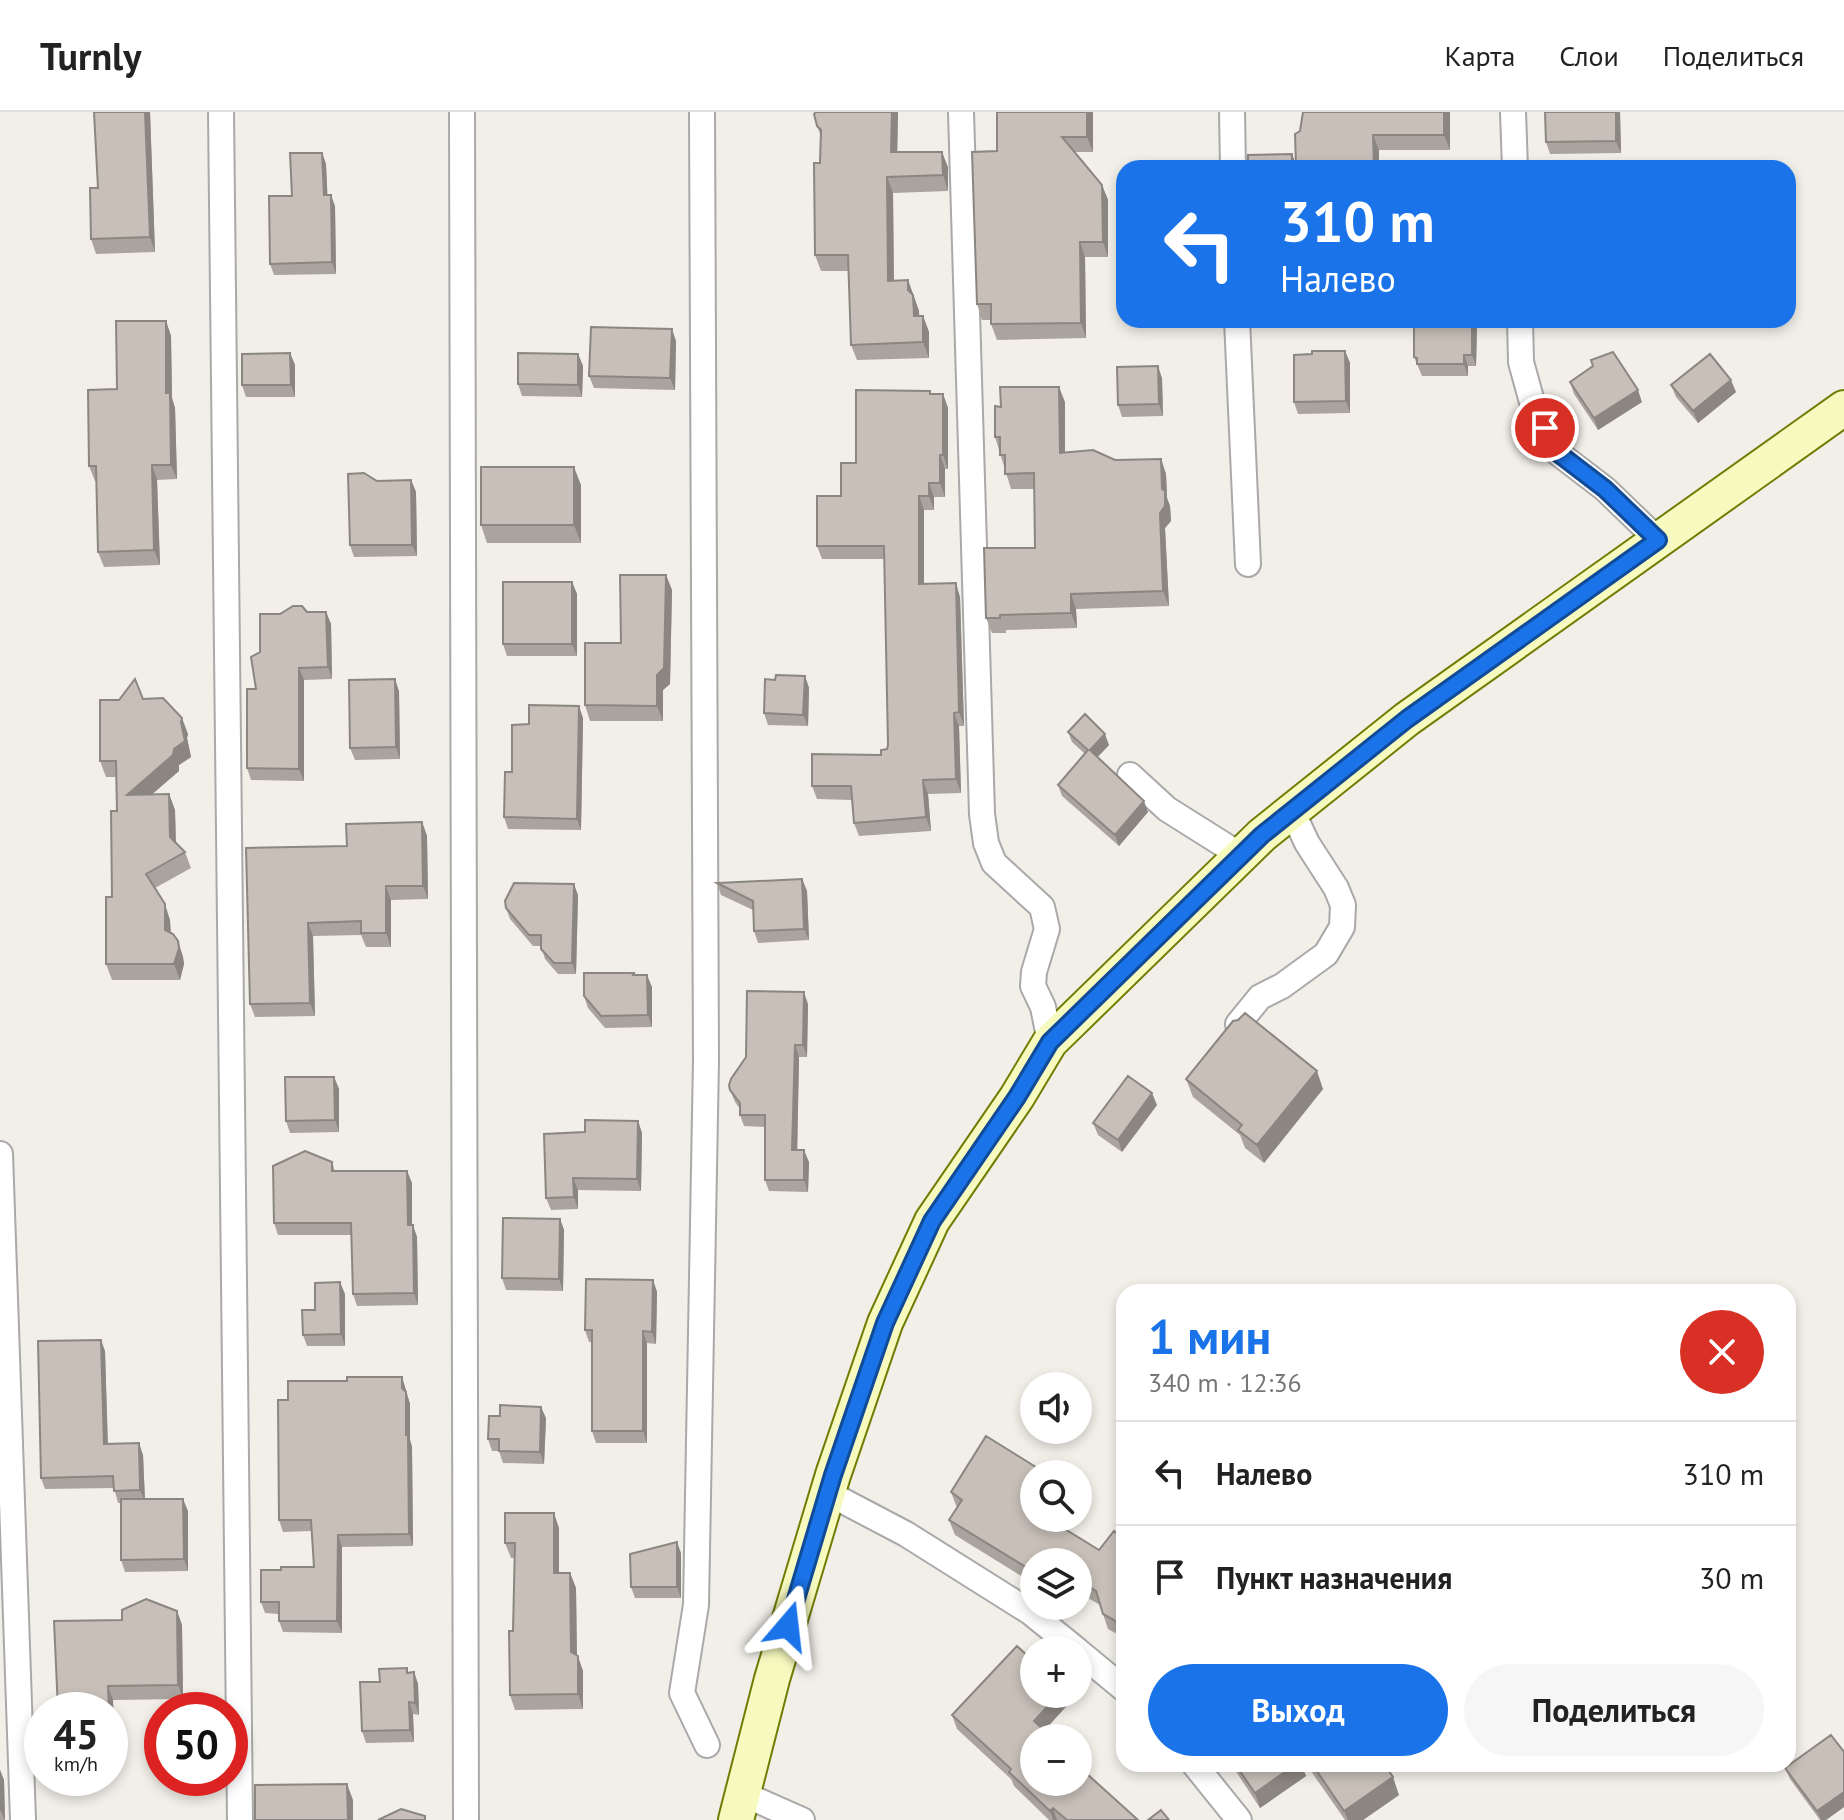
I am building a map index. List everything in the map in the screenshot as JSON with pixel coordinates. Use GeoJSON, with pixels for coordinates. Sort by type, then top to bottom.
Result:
{"type":"FeatureCollection","features":[{"type":"Feature","properties":{"kind":"main road"},"geometry":{"type":"LineString","coordinates":[[739,1807],[772,1679],[828,1493],[885,1323],[932,1221],[1017,1097],[1050,1042],[1262,835],[1407,719],[1844,408]]}},
{"type":"Feature","properties":{"kind":"street"},"geometry":{"type":"LineString","coordinates":[[221,112],[240,1820]]}},
{"type":"Feature","properties":{"kind":"street"},"geometry":{"type":"LineString","coordinates":[[462,112],[466,1820]]}},
{"type":"Feature","properties":{"kind":"street"},"geometry":{"type":"LineString","coordinates":[[702,112],[706,1060],[696,1605],[682,1693],[707,1745]]}},
{"type":"Feature","properties":{"kind":"street"},"geometry":{"type":"LineString","coordinates":[[961,112],[982,814],[986,843],[994,863],[1042,907],[1047,929],[1033,986],[1043,1007],[1050,1042]]}},
{"type":"Feature","properties":{"kind":"street"},"geometry":{"type":"LineString","coordinates":[[1232,112],[1233,160]]}},
{"type":"Feature","properties":{"kind":"street"},"geometry":{"type":"LineString","coordinates":[[1513,112],[1515,160]]}},
{"type":"Feature","properties":{"kind":"street"},"geometry":{"type":"LineString","coordinates":[[1237,328],[1248,564]]}},
{"type":"Feature","properties":{"kind":"street"},"geometry":{"type":"LineString","coordinates":[[1520,328],[1521,362],[1532,402],[1558,453],[1605,489],[1658,540]]}},
{"type":"Feature","properties":{"kind":"street"},"geometry":{"type":"LineString","coordinates":[[1130,775],[1167,809],[1240,855]]}},
{"type":"Feature","properties":{"kind":"street"},"geometry":{"type":"LineString","coordinates":[[1238,1024],[1260,997],[1282,986],[1326,954],[1342,927],[1343,905],[1336,888],[1307,843],[1292,811]]}},
{"type":"Feature","properties":{"kind":"street"},"geometry":{"type":"LineString","coordinates":[[0,1154],[23,1820]]}},
{"type":"Feature","properties":{"kind":"street"},"geometry":{"type":"LineString","coordinates":[[828,1493],[906,1534],[1030,1612],[1060,1636]]}},
{"type":"Feature","properties":{"kind":"street"},"geometry":{"type":"LineString","coordinates":[[1092,1662],[1116,1682]]}},
{"type":"Feature","properties":{"kind":"street"},"geometry":{"type":"LineString","coordinates":[[1200,1772],[1239,1820]]}},
{"type":"Feature","properties":{"kind":"street"},"geometry":{"type":"LineString","coordinates":[[739,1807],[802,1820]]}},
{"type":"Feature","properties":{"kind":"building"},"geometry":{"type":"Polygon","coordinates":[[[94,112],[145,112],[150,237],[91,239],[90,188],[98,188],[94,112]]]}},
{"type":"Feature","properties":{"kind":"building"},"geometry":{"type":"Polygon","coordinates":[[[816,112],[892,112],[891,152],[942,152],[943,175],[887,177],[888,281],[908,280],[908,290],[913,295],[914,316],[923,316],[923,342],[851,345],[848,255],[815,255],[814,163],[820,163],[821,130],[817,126],[816,112]]]}},
{"type":"Feature","properties":{"kind":"building"},"geometry":{"type":"Polygon","coordinates":[[[997,112],[1087,112],[1087,137],[1062,137],[1102,185],[1103,242],[1080,242],[1081,323],[991,324],[991,304],[977,304],[972,152],[997,151],[997,112]]]}},
{"type":"Feature","properties":{"kind":"building"},"geometry":{"type":"Polygon","coordinates":[[[1303,112],[1444,112],[1444,135],[1373,135],[1374,160],[1296,160],[1295,134],[1300,131],[1303,112]]]}},
{"type":"Feature","properties":{"kind":"building"},"geometry":{"type":"Polygon","coordinates":[[[1545,112],[1616,112],[1616,141],[1546,142],[1545,112]]]}},
{"type":"Feature","properties":{"kind":"building"},"geometry":{"type":"Polygon","coordinates":[[[290,153],[322,153],[324,195],[331,195],[332,262],[270,264],[269,196],[292,196],[290,153]]]}},
{"type":"Feature","properties":{"kind":"building"},"geometry":{"type":"Polygon","coordinates":[[[1292,154],[1292,160],[1248,160],[1248,155],[1292,154]]]}},
{"type":"Feature","properties":{"kind":"building"},"geometry":{"type":"Polygon","coordinates":[[[116,321],[166,321],[166,393],[170,393],[171,465],[152,465],[154,550],[98,552],[96,466],[89,466],[88,390],[117,389],[116,321]]]}},
{"type":"Feature","properties":{"kind":"building"},"geometry":{"type":"Polygon","coordinates":[[[591,327],[672,329],[670,378],[589,376],[591,327]]]}},
{"type":"Feature","properties":{"kind":"building"},"geometry":{"type":"Polygon","coordinates":[[[1414,328],[1472,328],[1472,355],[1464,355],[1464,364],[1417,364],[1414,357],[1414,328]]]}},
{"type":"Feature","properties":{"kind":"building"},"geometry":{"type":"Polygon","coordinates":[[[1312,351],[1345,351],[1346,401],[1294,402],[1294,355],[1312,354],[1312,351]]]}},
{"type":"Feature","properties":{"kind":"building"},"geometry":{"type":"Polygon","coordinates":[[[1613,352],[1638,390],[1594,418],[1570,382],[1593,366],[1591,360],[1613,352]]]}},
{"type":"Feature","properties":{"kind":"building"},"geometry":{"type":"Polygon","coordinates":[[[290,353],[291,385],[242,385],[242,354],[290,353]]]}},
{"type":"Feature","properties":{"kind":"building"},"geometry":{"type":"Polygon","coordinates":[[[518,353],[578,354],[578,385],[518,384],[518,353]]]}},
{"type":"Feature","properties":{"kind":"building"},"geometry":{"type":"Polygon","coordinates":[[[1710,354],[1731,380],[1693,411],[1671,385],[1710,354]]]}},
{"type":"Feature","properties":{"kind":"building"},"geometry":{"type":"Polygon","coordinates":[[[1158,366],[1159,404],[1118,405],[1117,367],[1158,366]]]}},
{"type":"Feature","properties":{"kind":"building"},"geometry":{"type":"Polygon","coordinates":[[[1000,387],[1059,387],[1060,453],[1093,450],[1115,460],[1161,459],[1162,489],[1165,491],[1165,506],[1160,513],[1163,591],[1071,594],[1071,613],[986,618],[984,548],[1035,548],[1034,473],[1005,474],[1005,455],[1000,455],[1000,437],[995,437],[995,406],[1001,407],[1000,387]]]}},
{"type":"Feature","properties":{"kind":"building"},"geometry":{"type":"Polygon","coordinates":[[[856,390],[943,394],[940,483],[929,483],[929,496],[919,496],[919,584],[956,583],[959,712],[954,713],[956,779],[923,780],[926,817],[854,823],[851,786],[812,786],[812,754],[881,755],[881,750],[887,749],[888,745],[884,546],[817,546],[817,496],[841,496],[841,463],[856,463],[856,390]]]}},
{"type":"Feature","properties":{"kind":"building"},"geometry":{"type":"Polygon","coordinates":[[[481,467],[574,467],[574,525],[481,525],[481,467]]]}},
{"type":"Feature","properties":{"kind":"building"},"geometry":{"type":"Polygon","coordinates":[[[364,473],[377,481],[411,480],[412,545],[350,545],[348,474],[364,473]]]}},
{"type":"Feature","properties":{"kind":"building"},"geometry":{"type":"Polygon","coordinates":[[[620,575],[666,575],[664,668],[657,675],[657,706],[585,705],[585,643],[621,643],[620,575]]]}},
{"type":"Feature","properties":{"kind":"building"},"geometry":{"type":"Polygon","coordinates":[[[503,582],[572,582],[572,644],[503,644],[503,582]]]}},
{"type":"Feature","properties":{"kind":"building"},"geometry":{"type":"Polygon","coordinates":[[[293,606],[302,606],[307,612],[326,612],[328,667],[299,668],[299,769],[247,768],[247,689],[256,689],[251,657],[260,652],[260,614],[280,614],[293,606]]]}},
{"type":"Feature","properties":{"kind":"building"},"geometry":{"type":"Polygon","coordinates":[[[776,675],[805,676],[803,715],[764,713],[765,679],[775,680],[776,675]]]}},
{"type":"Feature","properties":{"kind":"building"},"geometry":{"type":"Polygon","coordinates":[[[135,679],[143,699],[163,698],[182,718],[185,741],[127,795],[169,794],[170,837],[185,852],[146,874],[165,904],[165,930],[178,941],[174,964],[106,964],[106,897],[112,897],[111,811],[117,811],[116,761],[100,761],[100,700],[119,700],[135,679]]]}},
{"type":"Feature","properties":{"kind":"building"},"geometry":{"type":"Polygon","coordinates":[[[395,679],[396,747],[350,748],[349,680],[395,679]]]}},
{"type":"Feature","properties":{"kind":"building"},"geometry":{"type":"Polygon","coordinates":[[[529,705],[579,706],[577,819],[504,817],[505,772],[512,772],[512,725],[529,724],[529,705]]]}},
{"type":"Feature","properties":{"kind":"building"},"geometry":{"type":"Polygon","coordinates":[[[1085,714],[1105,734],[1090,750],[1144,801],[1115,835],[1058,785],[1088,750],[1068,732],[1085,714]]]}},
{"type":"Feature","properties":{"kind":"building"},"geometry":{"type":"Polygon","coordinates":[[[422,822],[423,886],[386,886],[386,933],[361,933],[361,921],[308,923],[310,1003],[250,1004],[246,848],[347,846],[346,824],[422,822]]]}},
{"type":"Feature","properties":{"kind":"building"},"geometry":{"type":"Polygon","coordinates":[[[802,879],[804,929],[754,931],[753,901],[717,883],[802,879]]]}},
{"type":"Feature","properties":{"kind":"building"},"geometry":{"type":"Polygon","coordinates":[[[514,883],[574,884],[572,963],[554,963],[541,949],[541,935],[529,935],[506,908],[505,901],[514,883]]]}},
{"type":"Feature","properties":{"kind":"building"},"geometry":{"type":"Polygon","coordinates":[[[584,973],[647,975],[648,1015],[601,1016],[584,996],[584,973]]]}},
{"type":"Feature","properties":{"kind":"building"},"geometry":{"type":"Polygon","coordinates":[[[747,991],[804,992],[803,1045],[795,1045],[792,1150],[804,1150],[804,1180],[765,1180],[765,1115],[740,1115],[740,1103],[730,1090],[731,1079],[746,1057],[747,991]]]}},
{"type":"Feature","properties":{"kind":"building"},"geometry":{"type":"Polygon","coordinates":[[[1245,1013],[1317,1071],[1257,1145],[1238,1130],[1242,1125],[1186,1079],[1233,1021],[1245,1013]]]}},
{"type":"Feature","properties":{"kind":"building"},"geometry":{"type":"Polygon","coordinates":[[[1128,1076],[1152,1093],[1118,1140],[1093,1123],[1128,1076]]]}},
{"type":"Feature","properties":{"kind":"building"},"geometry":{"type":"Polygon","coordinates":[[[285,1077],[334,1077],[335,1120],[286,1121],[285,1077]]]}},
{"type":"Feature","properties":{"kind":"building"},"geometry":{"type":"Polygon","coordinates":[[[585,1120],[638,1121],[637,1179],[573,1178],[574,1197],[546,1198],[544,1134],[585,1132],[585,1120]]]}},
{"type":"Feature","properties":{"kind":"building"},"geometry":{"type":"Polygon","coordinates":[[[305,1151],[332,1162],[332,1171],[407,1171],[408,1225],[413,1225],[414,1293],[353,1294],[351,1223],[274,1223],[273,1166],[305,1151]]]}},
{"type":"Feature","properties":{"kind":"building"},"geometry":{"type":"Polygon","coordinates":[[[503,1218],[560,1219],[559,1279],[502,1278],[503,1218]]]}},
{"type":"Feature","properties":{"kind":"building"},"geometry":{"type":"Polygon","coordinates":[[[586,1279],[653,1280],[652,1332],[643,1331],[643,1431],[592,1431],[592,1330],[585,1330],[586,1279]]]}},
{"type":"Feature","properties":{"kind":"building"},"geometry":{"type":"Polygon","coordinates":[[[340,1282],[341,1334],[303,1335],[302,1310],[315,1310],[315,1283],[340,1282]]]}},
{"type":"Feature","properties":{"kind":"building"},"geometry":{"type":"Polygon","coordinates":[[[101,1340],[104,1444],[139,1443],[140,1490],[114,1491],[113,1476],[41,1478],[38,1341],[101,1340]]]}},
{"type":"Feature","properties":{"kind":"building"},"geometry":{"type":"Polygon","coordinates":[[[347,1377],[402,1377],[402,1388],[406,1392],[408,1435],[409,1534],[338,1535],[337,1621],[279,1621],[279,1602],[261,1602],[261,1570],[314,1567],[311,1520],[279,1520],[278,1400],[288,1400],[288,1381],[347,1381],[347,1377]]]}},
{"type":"Feature","properties":{"kind":"building"},"geometry":{"type":"Polygon","coordinates":[[[500,1405],[541,1407],[540,1452],[499,1451],[499,1439],[488,1439],[489,1416],[500,1416],[500,1405]]]}},
{"type":"Feature","properties":{"kind":"building"},"geometry":{"type":"Polygon","coordinates":[[[986,1436],[1025,1460],[1020,1460],[1020,1532],[1070,1532],[1099,1550],[1114,1531],[1116,1623],[1103,1614],[1096,1591],[1092,1589],[1092,1548],[1020,1548],[1020,1563],[949,1520],[962,1500],[951,1492],[986,1436]]]}},
{"type":"Feature","properties":{"kind":"building"},"geometry":{"type":"Polygon","coordinates":[[[121,1499],[183,1499],[184,1559],[121,1560],[121,1499]]]}},
{"type":"Feature","properties":{"kind":"building"},"geometry":{"type":"Polygon","coordinates":[[[505,1513],[554,1513],[554,1573],[570,1573],[571,1652],[578,1656],[578,1694],[510,1695],[509,1631],[513,1631],[515,1543],[505,1543],[505,1513]]]}},
{"type":"Feature","properties":{"kind":"building"},"geometry":{"type":"Polygon","coordinates":[[[677,1542],[677,1587],[631,1587],[630,1554],[677,1542]]]}},
{"type":"Feature","properties":{"kind":"building"},"geometry":{"type":"Polygon","coordinates":[[[146,1599],[177,1611],[178,1685],[108,1686],[108,1692],[57,1692],[54,1621],[122,1620],[122,1610],[146,1599]]]}},
{"type":"Feature","properties":{"kind":"building"},"geometry":{"type":"Polygon","coordinates":[[[1017,1646],[1020,1649],[1020,1708],[1046,1708],[1034,1721],[1037,1724],[1020,1724],[1020,1782],[1009,1772],[1011,1769],[952,1715],[1017,1646]]]}},
{"type":"Feature","properties":{"kind":"building"},"geometry":{"type":"Polygon","coordinates":[[[407,1668],[407,1673],[414,1672],[415,1703],[409,1702],[410,1730],[362,1731],[360,1682],[380,1682],[379,1669],[407,1668]]]}},
{"type":"Feature","properties":{"kind":"building"},"geometry":{"type":"Polygon","coordinates":[[[1831,1735],[1844,1752],[1844,1792],[1817,1811],[1788,1772],[1796,1772],[1796,1760],[1831,1735]]]}},
{"type":"Feature","properties":{"kind":"building"},"geometry":{"type":"Polygon","coordinates":[[[1241,1772],[1285,1772],[1255,1793],[1241,1772]]]}},
{"type":"Feature","properties":{"kind":"building"},"geometry":{"type":"Polygon","coordinates":[[[1317,1772],[1390,1772],[1393,1777],[1344,1811],[1317,1772]]]}},
{"type":"Feature","properties":{"kind":"building"},"geometry":{"type":"Polygon","coordinates":[[[1092,1778],[1138,1820],[1067,1820],[1053,1808],[1050,1811],[1034,1796],[1092,1796],[1092,1778]]]}},
{"type":"Feature","properties":{"kind":"building"},"geometry":{"type":"Polygon","coordinates":[[[347,1784],[348,1820],[255,1820],[255,1785],[347,1784]]]}},
{"type":"Feature","properties":{"kind":"building"},"geometry":{"type":"Polygon","coordinates":[[[401,1809],[425,1816],[425,1820],[378,1820],[401,1809]]]}},
{"type":"Feature","properties":{"kind":"building"},"geometry":{"type":"Polygon","coordinates":[[[1161,1810],[1169,1820],[1148,1820],[1161,1810]]]}},
{"type":"Feature","properties":{"kind":"route"},"geometry":{"type":"LineString","coordinates":[[788,1626],[833,1475],[885,1323],[932,1221],[1017,1097],[1050,1042],[1262,835],[1407,719],[1658,540],[1605,489],[1558,453],[1545,428]]}}]}
